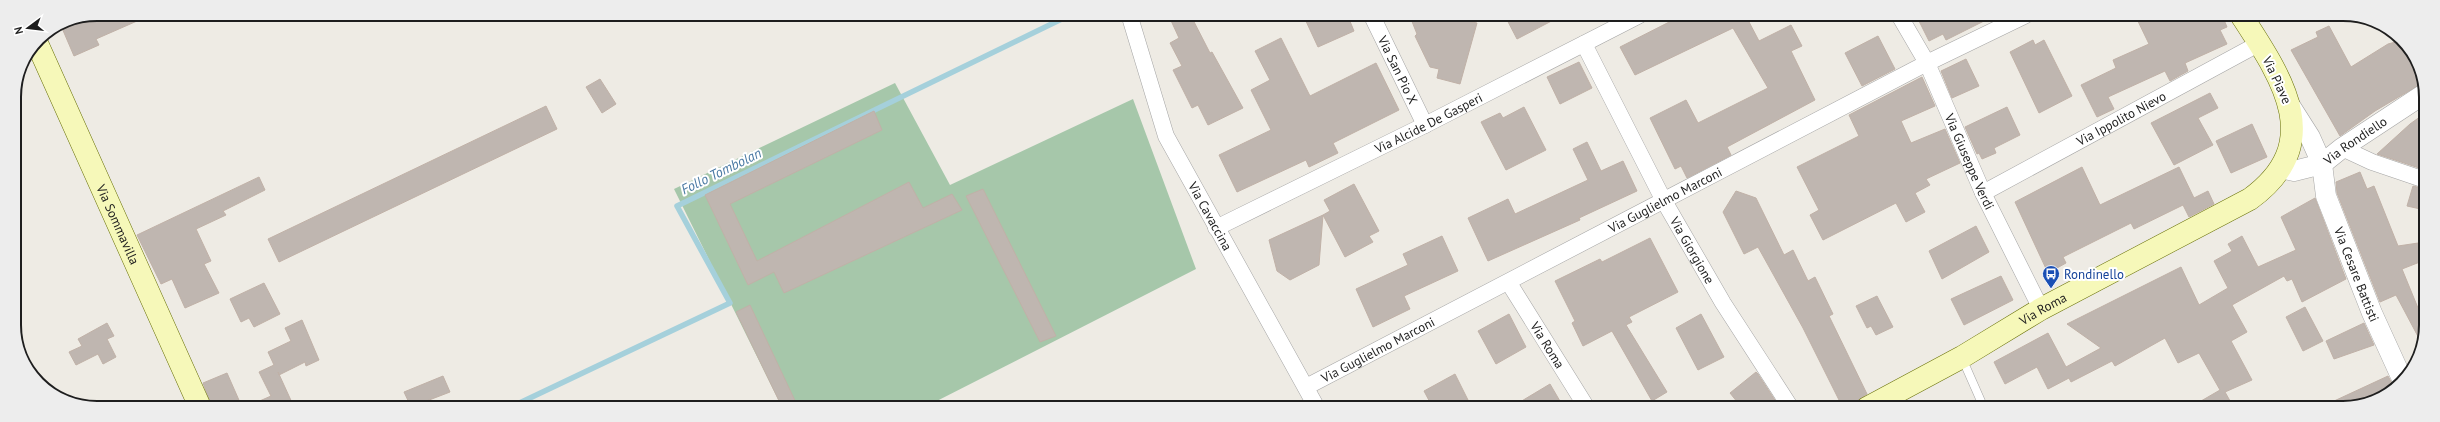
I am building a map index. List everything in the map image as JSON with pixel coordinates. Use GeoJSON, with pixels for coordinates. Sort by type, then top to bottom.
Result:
{"type":"FeatureCollection","features":[{"type":"Feature","properties":{"kind":"main road","name":"Via Piave"},"geometry":{"type":"LineString","coordinates":[[2246,21],[2260,44],[2289,104],[2294,134],[2285,159]]}},
{"type":"Feature","properties":{"kind":"main road","name":"Via Sommavilla"},"geometry":{"type":"LineString","coordinates":[[39,48],[197,401]]}},
{"type":"Feature","properties":{"kind":"main road","name":"Via Roma"},"geometry":{"type":"LineString","coordinates":[[1880,401],[1962,358],[2041,309],[2250,199],[2268,186],[2285,159]]}},
{"type":"Feature","properties":{"kind":"street","name":"Via Cavaccina"},"geometry":{"type":"LineString","coordinates":[[1131,21],[1166,136],[1313,401]]}},
{"type":"Feature","properties":{"kind":"street","name":"Via San Pio X"},"geometry":{"type":"LineString","coordinates":[[1374,21],[1425,125]]}},
{"type":"Feature","properties":{"kind":"street","name":"Via Alcide De Gasperi"},"geometry":{"type":"LineString","coordinates":[[1216,228],[1425,125],[1627,21]]}},
{"type":"Feature","properties":{"kind":"street","name":"Via Giuseppe Verdi"},"geometry":{"type":"LineString","coordinates":[[1902,21],[1927,63],[1983,193],[2041,309]]}},
{"type":"Feature","properties":{"kind":"street","name":"Via Guglielmo Marconi"},"geometry":{"type":"LineString","coordinates":[[1306,388],[1664,202],[1927,63],[2014,21]]}},
{"type":"Feature","properties":{"kind":"street","name":"Via Giorgione"},"geometry":{"type":"LineString","coordinates":[[1584,44],[1664,202],[1723,303],[1786,401]]}},
{"type":"Feature","properties":{"kind":"street","name":"Via Ippolito Nievo"},"geometry":{"type":"LineString","coordinates":[[1983,193],[2260,44]]}},
{"type":"Feature","properties":{"kind":"street","name":"Via Rondiello"},"geometry":{"type":"LineString","coordinates":[[2285,159],[2294,171],[2322,164],[2342,148],[2419,97]]}},
{"type":"Feature","properties":{"kind":"street","name":"Via Cesare Battisti"},"geometry":{"type":"LineString","coordinates":[[2289,104],[2310,137],[2322,164],[2326,196],[2372,313],[2400,375]]}},
{"type":"Feature","properties":{"kind":"street"},"geometry":{"type":"LineString","coordinates":[[2342,148],[2372,162],[2419,178]]}},
{"type":"Feature","properties":{"kind":"street","name":"Via Roma"},"geometry":{"type":"LineString","coordinates":[[1509,283],[1583,401]]}},
{"type":"Feature","properties":{"kind":"lane"},"geometry":{"type":"LineString","coordinates":[[1962,358],[1981,401]]}},
{"type":"Feature","properties":{"kind":"green space"},"geometry":{"type":"Polygon","coordinates":[[[895,83],[950,185],[1133,99],[1196,269],[937,401],[779,401],[674,189],[895,83]]]}},
{"type":"Feature","properties":{"kind":"building"},"geometry":{"type":"Polygon","coordinates":[[[137,21],[96,39],[99,45],[74,56],[63,29],[82,22],[137,21]]]}},
{"type":"Feature","properties":{"kind":"building"},"geometry":{"type":"Polygon","coordinates":[[[1171,21],[1194,21],[1210,53],[1212,52],[1243,108],[1208,125],[1198,105],[1192,108],[1173,70],[1182,66],[1170,43],[1179,38],[1171,21]]]}},
{"type":"Feature","properties":{"kind":"building"},"geometry":{"type":"Polygon","coordinates":[[[1306,21],[1350,21],[1354,31],[1318,47],[1306,21]]]}},
{"type":"Feature","properties":{"kind":"building"},"geometry":{"type":"Polygon","coordinates":[[[1412,21],[1468,21],[1477,23],[1460,84],[1437,78],[1439,69],[1430,67],[1415,36],[1417,34],[1412,21]]]}},
{"type":"Feature","properties":{"kind":"building"},"geometry":{"type":"Polygon","coordinates":[[[1508,21],[1552,21],[1517,39],[1508,21]]]}},
{"type":"Feature","properties":{"kind":"building"},"geometry":{"type":"Polygon","coordinates":[[[1671,21],[1749,21],[1759,41],[1791,25],[1802,46],[1791,51],[1815,100],[1727,147],[1731,155],[1687,178],[1681,166],[1675,169],[1650,118],[1686,100],[1698,123],[1768,88],[1733,28],[1635,75],[1620,47],[1671,21]]]}},
{"type":"Feature","properties":{"kind":"building"},"geometry":{"type":"Polygon","coordinates":[[[1919,21],[1984,21],[1946,40],[1943,34],[1929,41],[1919,21]]]}},
{"type":"Feature","properties":{"kind":"building"},"geometry":{"type":"Polygon","coordinates":[[[2138,21],[2224,21],[2227,27],[2220,30],[2227,44],[2185,63],[2188,71],[2170,81],[2165,71],[2108,97],[2114,109],[2097,117],[2081,85],[2116,68],[2113,60],[2149,44],[2138,21]]]}},
{"type":"Feature","properties":{"kind":"building"},"geometry":{"type":"Polygon","coordinates":[[[2329,26],[2351,67],[2388,44],[2396,42],[2411,63],[2418,86],[2375,111],[2340,136],[2291,50],[2318,37],[2316,32],[2329,26]]]}},
{"type":"Feature","properties":{"kind":"building"},"geometry":{"type":"Polygon","coordinates":[[[1878,36],[1895,69],[1862,86],[1845,53],[1878,36]]]}},
{"type":"Feature","properties":{"kind":"building"},"geometry":{"type":"Polygon","coordinates":[[[1281,38],[1310,96],[1376,63],[1399,110],[1333,143],[1338,153],[1309,167],[1306,160],[1237,192],[1219,155],[1271,130],[1251,90],[1270,80],[1255,51],[1281,38]]]}},
{"type":"Feature","properties":{"kind":"building"},"geometry":{"type":"Polygon","coordinates":[[[2033,40],[2035,45],[2044,40],[2072,96],[2039,113],[2010,52],[2033,40]]]}},
{"type":"Feature","properties":{"kind":"building"},"geometry":{"type":"Polygon","coordinates":[[[1966,59],[1979,86],[1952,98],[1941,71],[1966,59]]]}},
{"type":"Feature","properties":{"kind":"building"},"geometry":{"type":"Polygon","coordinates":[[[1579,62],[1592,88],[1560,104],[1547,77],[1579,62]]]}},
{"type":"Feature","properties":{"kind":"building"},"geometry":{"type":"Polygon","coordinates":[[[1922,77],[1935,106],[1901,121],[1911,143],[1945,129],[1960,163],[1926,179],[1930,185],[1915,193],[1925,212],[1906,222],[1896,203],[1823,240],[1810,215],[1819,210],[1797,167],[1859,136],[1849,115],[1922,77]]]}},
{"type":"Feature","properties":{"kind":"building"},"geometry":{"type":"Polygon","coordinates":[[[600,79],[616,104],[602,113],[586,87],[600,79]]]}},
{"type":"Feature","properties":{"kind":"building"},"geometry":{"type":"Polygon","coordinates":[[[2210,93],[2218,108],[2198,118],[2213,145],[2174,165],[2151,123],[2210,93]]]}},
{"type":"Feature","properties":{"kind":"building"},"geometry":{"type":"Polygon","coordinates":[[[546,106],[557,129],[279,262],[268,239],[546,106]]]}},
{"type":"Feature","properties":{"kind":"building"},"geometry":{"type":"Polygon","coordinates":[[[1524,107],[1546,150],[1506,170],[1481,122],[1500,113],[1503,118],[1524,107]]]}},
{"type":"Feature","properties":{"kind":"building"},"geometry":{"type":"Polygon","coordinates":[[[2007,107],[2020,135],[1994,148],[1996,153],[1982,159],[1979,153],[1977,154],[1965,127],[2007,107]]]}},
{"type":"Feature","properties":{"kind":"building"},"geometry":{"type":"Polygon","coordinates":[[[874,111],[882,130],[730,204],[757,261],[909,182],[923,208],[952,194],[962,210],[784,293],[774,272],[748,285],[705,195],[874,111]]]}},
{"type":"Feature","properties":{"kind":"building"},"geometry":{"type":"Polygon","coordinates":[[[2419,118],[2419,168],[2377,154],[2419,118]]]}},
{"type":"Feature","properties":{"kind":"building"},"geometry":{"type":"Polygon","coordinates":[[[2252,124],[2267,157],[2231,173],[2216,141],[2252,124]]]}},
{"type":"Feature","properties":{"kind":"building"},"geometry":{"type":"Polygon","coordinates":[[[1587,142],[1601,171],[1623,161],[1637,191],[1579,218],[1580,220],[1488,261],[1468,218],[1508,199],[1515,214],[1588,180],[1573,149],[1587,142]]]}},
{"type":"Feature","properties":{"kind":"building"},"geometry":{"type":"Polygon","coordinates":[[[2082,167],[2100,205],[2179,167],[2194,198],[2208,191],[2214,204],[2189,217],[2183,205],[2134,229],[2131,223],[2063,257],[2066,263],[2048,273],[2015,202],[2082,167]]]}},
{"type":"Feature","properties":{"kind":"building"},"geometry":{"type":"Polygon","coordinates":[[[2360,172],[2367,189],[2374,186],[2398,246],[2419,243],[2419,262],[2402,269],[2419,308],[2418,336],[2396,295],[2380,302],[2337,193],[2336,182],[2360,172]]]}},
{"type":"Feature","properties":{"kind":"building"},"geometry":{"type":"Polygon","coordinates":[[[259,177],[265,190],[223,211],[226,215],[196,229],[211,261],[204,264],[219,293],[185,308],[172,279],[161,284],[137,235],[259,177]]]}},
{"type":"Feature","properties":{"kind":"building"},"geometry":{"type":"Polygon","coordinates":[[[1354,184],[1379,231],[1369,236],[1373,242],[1345,257],[1323,215],[1330,211],[1324,200],[1354,184]]]}},
{"type":"Feature","properties":{"kind":"building"},"geometry":{"type":"Polygon","coordinates":[[[2413,186],[2419,188],[2419,209],[2407,206],[2413,186]]]}},
{"type":"Feature","properties":{"kind":"building"},"geometry":{"type":"Polygon","coordinates":[[[983,189],[1056,336],[1040,342],[966,196],[983,189]]]}},
{"type":"Feature","properties":{"kind":"building"},"geometry":{"type":"Polygon","coordinates":[[[1736,191],[1756,198],[1784,255],[1793,250],[1808,281],[1815,277],[1833,314],[1829,316],[1867,394],[1857,401],[1840,401],[1803,328],[1758,247],[1744,254],[1723,212],[1736,191]]]}},
{"type":"Feature","properties":{"kind":"building"},"geometry":{"type":"Polygon","coordinates":[[[2315,198],[2346,279],[2302,302],[2292,279],[2287,281],[2284,276],[2232,305],[2247,332],[2231,341],[2252,380],[2225,392],[2230,401],[2201,401],[2220,390],[2199,353],[2178,363],[2165,338],[2115,366],[2112,361],[2071,382],[2069,378],[2048,389],[2037,367],[2005,384],[1994,362],[2048,333],[2066,367],[2101,348],[2067,324],[2181,267],[2199,305],[2228,288],[2214,261],[2232,251],[2228,244],[2242,236],[2258,267],[2296,250],[2281,217],[2315,198]]]}},
{"type":"Feature","properties":{"kind":"building"},"geometry":{"type":"Polygon","coordinates":[[[1323,215],[1319,265],[1290,280],[1277,271],[1269,240],[1323,215]]]}},
{"type":"Feature","properties":{"kind":"building"},"geometry":{"type":"Polygon","coordinates":[[[1976,226],[1989,252],[1942,279],[1929,251],[1976,226]]]}},
{"type":"Feature","properties":{"kind":"building"},"geometry":{"type":"Polygon","coordinates":[[[1442,236],[1458,271],[1404,296],[1410,309],[1373,327],[1356,289],[1408,265],[1403,254],[1442,236]]]}},
{"type":"Feature","properties":{"kind":"building"},"geometry":{"type":"Polygon","coordinates":[[[1650,238],[1678,292],[1629,317],[1632,322],[1626,325],[1667,392],[1652,401],[1612,331],[1583,346],[1572,323],[1575,321],[1555,281],[1600,259],[1602,262],[1650,238]]]}},
{"type":"Feature","properties":{"kind":"building"},"geometry":{"type":"Polygon","coordinates":[[[2001,276],[2013,300],[1964,325],[1951,299],[2001,276]]]}},
{"type":"Feature","properties":{"kind":"building"},"geometry":{"type":"Polygon","coordinates":[[[264,283],[280,314],[254,327],[249,318],[241,322],[230,299],[264,283]]]}},
{"type":"Feature","properties":{"kind":"building"},"geometry":{"type":"Polygon","coordinates":[[[1877,296],[1893,327],[1876,335],[1871,326],[1867,328],[1856,306],[1877,296]]]}},
{"type":"Feature","properties":{"kind":"building"},"geometry":{"type":"Polygon","coordinates":[[[750,305],[795,401],[779,401],[736,312],[750,305]]]}},
{"type":"Feature","properties":{"kind":"building"},"geometry":{"type":"Polygon","coordinates":[[[2305,307],[2323,341],[2303,351],[2286,317],[2305,307]]]}},
{"type":"Feature","properties":{"kind":"building"},"geometry":{"type":"Polygon","coordinates":[[[1509,314],[1526,347],[1496,364],[1478,331],[1509,314]]]}},
{"type":"Feature","properties":{"kind":"building"},"geometry":{"type":"Polygon","coordinates":[[[1701,314],[1724,357],[1698,370],[1676,328],[1701,314]]]}},
{"type":"Feature","properties":{"kind":"building"},"geometry":{"type":"Polygon","coordinates":[[[302,320],[319,360],[306,366],[305,362],[279,375],[291,401],[260,401],[271,396],[259,372],[274,365],[268,352],[291,341],[285,328],[302,320]]]}},
{"type":"Feature","properties":{"kind":"building"},"geometry":{"type":"Polygon","coordinates":[[[107,323],[114,336],[107,339],[116,357],[103,364],[98,354],[76,365],[69,352],[82,346],[78,339],[107,323]]]}},
{"type":"Feature","properties":{"kind":"building"},"geometry":{"type":"Polygon","coordinates":[[[2364,323],[2374,345],[2334,359],[2326,341],[2364,323]]]}},
{"type":"Feature","properties":{"kind":"building"},"geometry":{"type":"Polygon","coordinates":[[[1756,372],[1775,401],[1736,401],[1730,393],[1756,372]]]}},
{"type":"Feature","properties":{"kind":"building"},"geometry":{"type":"Polygon","coordinates":[[[227,373],[239,401],[210,401],[203,383],[227,373]]]}},
{"type":"Feature","properties":{"kind":"building"},"geometry":{"type":"Polygon","coordinates":[[[1455,374],[1468,400],[1429,401],[1424,391],[1455,374]]]}},
{"type":"Feature","properties":{"kind":"building"},"geometry":{"type":"Polygon","coordinates":[[[443,376],[450,392],[427,401],[408,401],[404,392],[443,376]]]}},
{"type":"Feature","properties":{"kind":"building"},"geometry":{"type":"Polygon","coordinates":[[[2388,376],[2392,383],[2381,391],[2358,400],[2334,401],[2388,376]]]}},
{"type":"Feature","properties":{"kind":"building"},"geometry":{"type":"Polygon","coordinates":[[[1550,384],[1560,401],[1522,401],[1550,384]]]}},
{"type":"Feature","properties":{"kind":"waterway","name":"Follo Tombolan"},"geometry":{"type":"LineString","coordinates":[[524,401],[730,303],[677,206],[1058,21]]}},
{"type":"Feature","properties":{"kind":"place","name":"Rondinello"},"geometry":{"type":"Point","coordinates":[2051,289]}}]}
